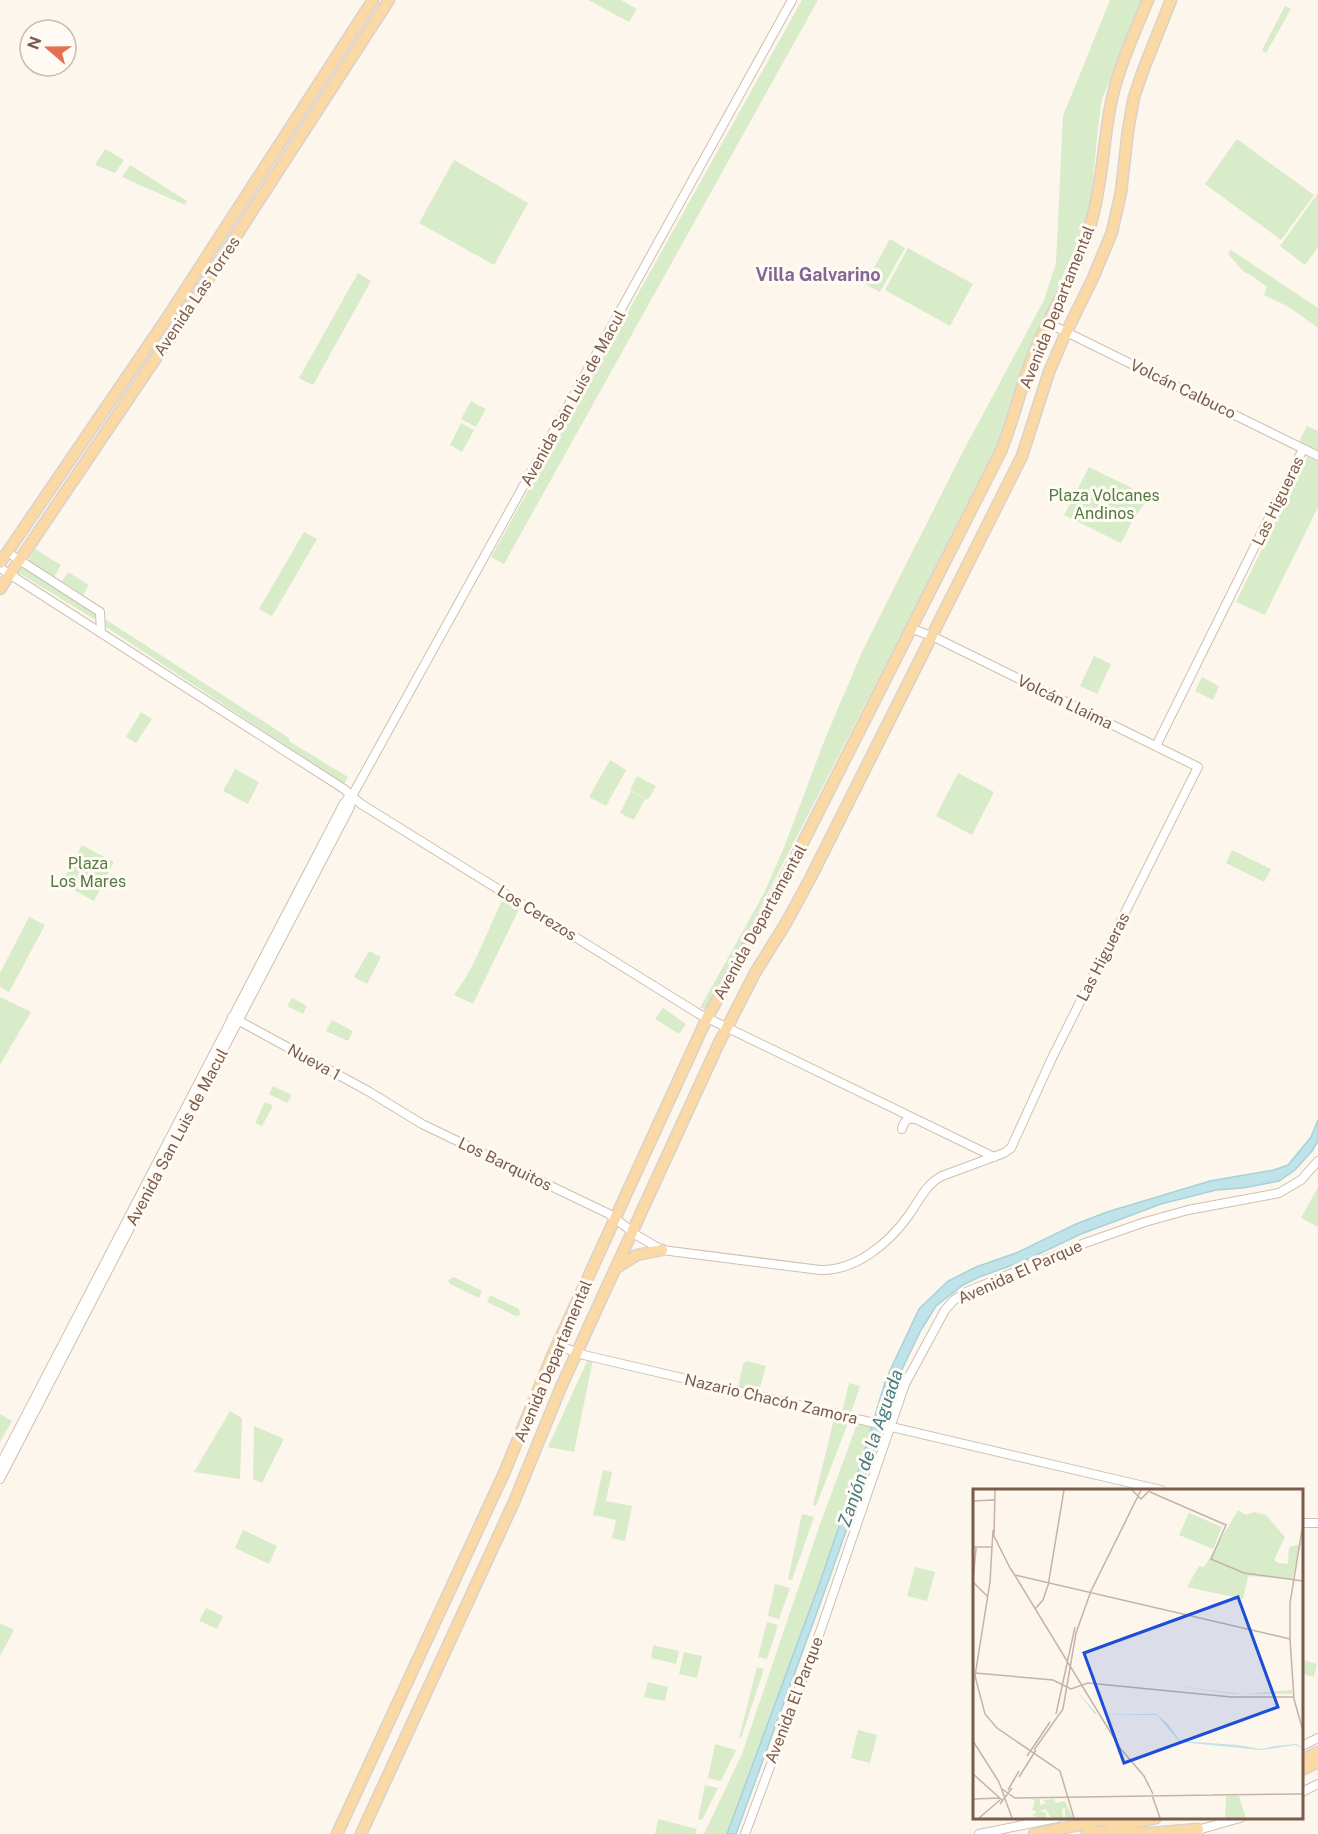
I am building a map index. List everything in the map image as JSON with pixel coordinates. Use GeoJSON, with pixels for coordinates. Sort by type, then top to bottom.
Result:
{"type":"FeatureCollection","features":[{"type":"Feature","properties":{"kind":"main road","name":"Avenida Las Torres"},"geometry":{"type":"LineString","coordinates":[[0,589],[7,552],[165,321],[373,0]]}},
{"type":"Feature","properties":{"kind":"main road","name":"Avenida Las Torres"},"geometry":{"type":"LineString","coordinates":[[3,568],[19,560],[183,318],[389,0]]}},
{"type":"Feature","properties":{"kind":"main road","name":"Avenida Departamental"},"geometry":{"type":"LineString","coordinates":[[337,1834],[505,1471],[557,1344],[706,1018],[786,876],[1001,451],[1030,362],[1089,231],[1101,178],[1107,128],[1116,83],[1148,0]]}},
{"type":"Feature","properties":{"kind":"main road","name":"Avenida Departamental"},"geometry":{"type":"LineString","coordinates":[[361,1834],[514,1502],[576,1353],[726,1028],[755,973],[807,886],[1022,456],[1049,372],[1112,232],[1121,192],[1134,97],[1171,0]]}},
{"type":"Feature","properties":{"kind":"main road"},"geometry":{"type":"LineString","coordinates":[[616,1268],[637,1255],[662,1250]]}},
{"type":"Feature","properties":{"kind":"main road"},"geometry":{"type":"LineString","coordinates":[[392,1716],[401,1722],[408,1732]]}},
{"type":"Feature","properties":{"kind":"main road"},"geometry":{"type":"LineString","coordinates":[[1303,1765],[1318,1752]]}},
{"type":"Feature","properties":{"kind":"main road"},"geometry":{"type":"LineString","coordinates":[[1303,1766],[1318,1764]]}},
{"type":"Feature","properties":{"kind":"main road"},"geometry":{"type":"LineString","coordinates":[[1034,1834],[1109,1819]]}},
{"type":"Feature","properties":{"kind":"main road"},"geometry":{"type":"LineString","coordinates":[[1085,1833],[1151,1819]]}},
{"type":"Feature","properties":{"kind":"main road"},"geometry":{"type":"LineString","coordinates":[[1085,1833],[1150,1833],[1198,1829]]}},
{"type":"Feature","properties":{"kind":"street","name":"Avenida San Luis de Macul"},"geometry":{"type":"LineString","coordinates":[[0,1479],[345,801],[352,796],[792,0]]}},
{"type":"Feature","properties":{"kind":"street","name":"Volcán Calbuco"},"geometry":{"type":"LineString","coordinates":[[1048,324],[1318,456]]}},
{"type":"Feature","properties":{"kind":"street","name":"Las Higueras"},"geometry":{"type":"LineString","coordinates":[[1156,746],[1304,449]]}},
{"type":"Feature","properties":{"kind":"street"},"geometry":{"type":"LineString","coordinates":[[7,552],[100,612],[101,632]]}},
{"type":"Feature","properties":{"kind":"street","name":"Los Cerezos"},"geometry":{"type":"LineString","coordinates":[[3,568],[337,783],[360,804],[706,1018],[994,1157]]}},
{"type":"Feature","properties":{"kind":"street","name":"Volcán Llaima"},"geometry":{"type":"LineString","coordinates":[[912,630],[932,636],[1198,767]]}},
{"type":"Feature","properties":{"kind":"street","name":"Las Higueras"},"geometry":{"type":"LineString","coordinates":[[994,1157],[1011,1148],[1052,1058],[1198,767]]}},
{"type":"Feature","properties":{"kind":"street","name":"Avenida San Luis de Macul"},"geometry":{"type":"LineString","coordinates":[[0,1464],[235,1018]]}},
{"type":"Feature","properties":{"kind":"street","name":"Nueva 1"},"geometry":{"type":"LineString","coordinates":[[235,1018],[395,1108]]}},
{"type":"Feature","properties":{"kind":"street","name":"Los Barquitos"},"geometry":{"type":"LineString","coordinates":[[395,1108],[422,1124],[607,1213],[662,1250]]}},
{"type":"Feature","properties":{"kind":"street"},"geometry":{"type":"LineString","coordinates":[[902,1129],[904,1122],[914,1119]]}},
{"type":"Feature","properties":{"kind":"street"},"geometry":{"type":"LineString","coordinates":[[975,1165],[979,1158],[977,1150]]}},
{"type":"Feature","properties":{"kind":"street"},"geometry":{"type":"LineString","coordinates":[[662,1250],[813,1270],[841,1268],[869,1254],[892,1234],[933,1182],[942,1176],[994,1157]]}},
{"type":"Feature","properties":{"kind":"street","name":"Avenida El Parque"},"geometry":{"type":"LineString","coordinates":[[745,1834],[820,1632],[888,1426],[915,1364],[941,1315],[949,1305],[960,1296],[1085,1243],[1145,1222],[1188,1210],[1279,1193],[1301,1180],[1318,1161]]}},
{"type":"Feature","properties":{"kind":"street","name":"Nazario Chacón Zamora"},"geometry":{"type":"LineString","coordinates":[[557,1344],[576,1353],[1153,1489]]}},
{"type":"Feature","properties":{"kind":"street"},"geometry":{"type":"LineString","coordinates":[[1303,1523],[1318,1522]]}},
{"type":"Feature","properties":{"kind":"street"},"geometry":{"type":"LineString","coordinates":[[1303,1746],[1318,1738]]}},
{"type":"Feature","properties":{"kind":"street"},"geometry":{"type":"LineString","coordinates":[[1303,1792],[1318,1784]]}},
{"type":"Feature","properties":{"kind":"street"},"geometry":{"type":"LineString","coordinates":[[978,1834],[1052,1819]]}},
{"type":"Feature","properties":{"kind":"street"},"geometry":{"type":"LineString","coordinates":[[1182,1834],[1236,1819]]}},
{"type":"Feature","properties":{"kind":"green space"},"geometry":{"type":"Polygon","coordinates":[[[588,0],[621,0],[637,9],[629,22],[588,0]]]}},
{"type":"Feature","properties":{"kind":"green space"},"geometry":{"type":"Polygon","coordinates":[[[802,0],[818,0],[504,564],[491,557],[802,0]]]}},
{"type":"Feature","properties":{"kind":"green space"},"geometry":{"type":"Polygon","coordinates":[[[1110,0],[1145,0],[1102,99],[1091,201],[1085,225],[1022,370],[1004,435],[708,1009],[700,1008],[763,895],[862,652],[959,459],[1044,300],[1056,263],[1063,116],[1110,0]]]}},
{"type":"Feature","properties":{"kind":"green space"},"geometry":{"type":"Polygon","coordinates":[[[1285,6],[1291,9],[1266,53],[1262,50],[1285,6]]]}},
{"type":"Feature","properties":{"kind":"green space"},"geometry":{"type":"Polygon","coordinates":[[[1237,139],[1314,195],[1281,240],[1205,184],[1237,139]]]}},
{"type":"Feature","properties":{"kind":"green space"},"geometry":{"type":"Polygon","coordinates":[[[105,149],[124,160],[115,173],[95,165],[105,149]]]}},
{"type":"Feature","properties":{"kind":"green space"},"geometry":{"type":"Polygon","coordinates":[[[454,160],[528,203],[494,265],[419,223],[454,160]]]}},
{"type":"Feature","properties":{"kind":"green space"},"geometry":{"type":"Polygon","coordinates":[[[130,165],[187,201],[185,205],[122,177],[130,165]]]}},
{"type":"Feature","properties":{"kind":"green space"},"geometry":{"type":"Polygon","coordinates":[[[1318,193],[1318,247],[1305,265],[1280,246],[1318,193]]]}},
{"type":"Feature","properties":{"kind":"green space"},"geometry":{"type":"Polygon","coordinates":[[[890,239],[905,248],[880,292],[865,284],[890,239]]]}},
{"type":"Feature","properties":{"kind":"green space"},"geometry":{"type":"Polygon","coordinates":[[[908,248],[973,284],[950,326],[885,290],[908,248]]]}},
{"type":"Feature","properties":{"kind":"green space"},"geometry":{"type":"Polygon","coordinates":[[[1231,250],[1318,308],[1318,328],[1289,307],[1264,295],[1267,287],[1244,272],[1228,254],[1231,250]]]}},
{"type":"Feature","properties":{"kind":"green space"},"geometry":{"type":"Polygon","coordinates":[[[358,273],[371,281],[313,385],[299,378],[358,273]]]}},
{"type":"Feature","properties":{"kind":"green space"},"geometry":{"type":"Polygon","coordinates":[[[471,401],[486,409],[476,427],[461,419],[471,401]]]}},
{"type":"Feature","properties":{"kind":"green space"},"geometry":{"type":"Polygon","coordinates":[[[461,423],[474,430],[462,452],[450,445],[461,423]]]}},
{"type":"Feature","properties":{"kind":"green space"},"geometry":{"type":"Polygon","coordinates":[[[1307,426],[1318,431],[1318,451],[1299,442],[1307,426]]]}},
{"type":"Feature","properties":{"kind":"green space"},"geometry":{"type":"Polygon","coordinates":[[[1307,457],[1318,462],[1318,507],[1265,615],[1236,602],[1307,457]]]}},
{"type":"Feature","properties":{"kind":"green space","name":"Plaza Volcanes Andinos"},"geometry":{"type":"Polygon","coordinates":[[[1089,467],[1150,497],[1134,518],[1121,543],[1064,515],[1089,467]]]}},
{"type":"Feature","properties":{"kind":"green space"},"geometry":{"type":"Polygon","coordinates":[[[304,532],[317,539],[272,616],[259,609],[304,532]]]}},
{"type":"Feature","properties":{"kind":"green space"},"geometry":{"type":"Polygon","coordinates":[[[35,549],[61,565],[54,577],[28,561],[35,549]]]}},
{"type":"Feature","properties":{"kind":"green space"},"geometry":{"type":"Polygon","coordinates":[[[23,566],[97,614],[94,619],[19,573],[23,566]]]}},
{"type":"Feature","properties":{"kind":"green space"},"geometry":{"type":"Polygon","coordinates":[[[68,572],[89,585],[83,595],[62,581],[68,572]]]}},
{"type":"Feature","properties":{"kind":"green space"},"geometry":{"type":"Polygon","coordinates":[[[105,619],[289,738],[289,741],[348,777],[344,784],[106,627],[105,619]]]}},
{"type":"Feature","properties":{"kind":"green space"},"geometry":{"type":"Polygon","coordinates":[[[1094,656],[1111,664],[1097,694],[1080,686],[1094,656]]]}},
{"type":"Feature","properties":{"kind":"green space"},"geometry":{"type":"Polygon","coordinates":[[[1202,677],[1219,686],[1213,700],[1195,691],[1202,677]]]}},
{"type":"Feature","properties":{"kind":"green space"},"geometry":{"type":"Polygon","coordinates":[[[141,712],[152,719],[136,743],[126,737],[141,712]]]}},
{"type":"Feature","properties":{"kind":"green space"},"geometry":{"type":"Polygon","coordinates":[[[610,760],[626,770],[606,806],[589,797],[610,760]]]}},
{"type":"Feature","properties":{"kind":"green space"},"geometry":{"type":"Polygon","coordinates":[[[235,769],[259,782],[248,804],[223,791],[235,769]]]}},
{"type":"Feature","properties":{"kind":"green space"},"geometry":{"type":"Polygon","coordinates":[[[958,773],[994,792],[972,835],[936,816],[958,773]]]}},
{"type":"Feature","properties":{"kind":"green space"},"geometry":{"type":"Polygon","coordinates":[[[637,776],[656,786],[648,800],[630,790],[637,776]]]}},
{"type":"Feature","properties":{"kind":"green space"},"geometry":{"type":"Polygon","coordinates":[[[631,791],[645,799],[634,820],[620,813],[631,791]]]}},
{"type":"Feature","properties":{"kind":"green space","name":"Plaza Los Mares"},"geometry":{"type":"Polygon","coordinates":[[[82,845],[114,862],[94,901],[61,883],[82,845]]]}},
{"type":"Feature","properties":{"kind":"green space"},"geometry":{"type":"Polygon","coordinates":[[[1232,850],[1271,869],[1264,882],[1226,863],[1232,850]]]}},
{"type":"Feature","properties":{"kind":"green space"},"geometry":{"type":"Polygon","coordinates":[[[503,898],[519,909],[473,1004],[454,995],[475,961],[503,898]]]}},
{"type":"Feature","properties":{"kind":"green space"},"geometry":{"type":"Polygon","coordinates":[[[29,917],[45,925],[9,992],[0,987],[0,973],[29,917]]]}},
{"type":"Feature","properties":{"kind":"green space"},"geometry":{"type":"Polygon","coordinates":[[[369,951],[381,957],[367,984],[354,977],[369,951]]]}},
{"type":"Feature","properties":{"kind":"green space"},"geometry":{"type":"Polygon","coordinates":[[[0,997],[31,1012],[0,1065],[0,997]]]}},
{"type":"Feature","properties":{"kind":"green space"},"geometry":{"type":"Polygon","coordinates":[[[292,998],[307,1006],[303,1014],[287,1006],[292,998]]]}},
{"type":"Feature","properties":{"kind":"green space"},"geometry":{"type":"Polygon","coordinates":[[[663,1008],[686,1024],[679,1034],[655,1019],[663,1008]]]}},
{"type":"Feature","properties":{"kind":"green space"},"geometry":{"type":"Polygon","coordinates":[[[332,1020],[353,1031],[348,1041],[326,1031],[332,1020]]]}},
{"type":"Feature","properties":{"kind":"green space"},"geometry":{"type":"Polygon","coordinates":[[[273,1086],[292,1095],[287,1103],[269,1094],[273,1086]]]}},
{"type":"Feature","properties":{"kind":"green space"},"geometry":{"type":"Polygon","coordinates":[[[265,1102],[273,1106],[262,1126],[255,1123],[265,1102]]]}},
{"type":"Feature","properties":{"kind":"green space"},"geometry":{"type":"Polygon","coordinates":[[[1318,1187],[1318,1227],[1301,1218],[1318,1187]]]}},
{"type":"Feature","properties":{"kind":"green space"},"geometry":{"type":"Polygon","coordinates":[[[454,1277],[482,1291],[479,1298],[450,1284],[448,1280],[454,1277]]]}},
{"type":"Feature","properties":{"kind":"green space"},"geometry":{"type":"Polygon","coordinates":[[[490,1295],[519,1309],[520,1315],[516,1316],[487,1302],[490,1295]]]}},
{"type":"Feature","properties":{"kind":"green space"},"geometry":{"type":"Polygon","coordinates":[[[588,1359],[593,1360],[574,1452],[548,1447],[588,1359]]]}},
{"type":"Feature","properties":{"kind":"green space"},"geometry":{"type":"Polygon","coordinates":[[[747,1361],[766,1366],[759,1392],[738,1387],[743,1364],[747,1361]]]}},
{"type":"Feature","properties":{"kind":"green space"},"geometry":{"type":"Polygon","coordinates":[[[849,1383],[860,1386],[850,1415],[842,1413],[849,1383]]]}},
{"type":"Feature","properties":{"kind":"green space"},"geometry":{"type":"Polygon","coordinates":[[[230,1411],[242,1418],[240,1479],[194,1472],[230,1411]]]}},
{"type":"Feature","properties":{"kind":"green space"},"geometry":{"type":"Polygon","coordinates":[[[0,1414],[12,1421],[0,1442],[0,1414]]]}},
{"type":"Feature","properties":{"kind":"green space"},"geometry":{"type":"Polygon","coordinates":[[[834,1419],[848,1423],[816,1506],[813,1505],[834,1419]]]}},
{"type":"Feature","properties":{"kind":"green space"},"geometry":{"type":"Polygon","coordinates":[[[857,1424],[872,1427],[819,1585],[727,1834],[704,1834],[742,1754],[818,1530],[857,1424]]]}},
{"type":"Feature","properties":{"kind":"green space"},"geometry":{"type":"Polygon","coordinates":[[[254,1426],[284,1439],[262,1483],[253,1479],[254,1426]]]}},
{"type":"Feature","properties":{"kind":"green space"},"geometry":{"type":"Polygon","coordinates":[[[603,1470],[612,1472],[606,1501],[632,1506],[625,1541],[612,1538],[616,1520],[593,1515],[603,1470]]]}},
{"type":"Feature","properties":{"kind":"green space"},"geometry":{"type":"Polygon","coordinates":[[[802,1514],[814,1517],[792,1580],[788,1579],[802,1514]]]}},
{"type":"Feature","properties":{"kind":"green space"},"geometry":{"type":"Polygon","coordinates":[[[243,1530],[277,1546],[269,1564],[235,1548],[243,1530]]]}},
{"type":"Feature","properties":{"kind":"green space"},"geometry":{"type":"Polygon","coordinates":[[[915,1567],[935,1572],[927,1601],[907,1596],[915,1567]]]}},
{"type":"Feature","properties":{"kind":"green space"},"geometry":{"type":"Polygon","coordinates":[[[775,1584],[790,1588],[779,1619],[768,1616],[775,1584]]]}},
{"type":"Feature","properties":{"kind":"green space"},"geometry":{"type":"Polygon","coordinates":[[[206,1608],[223,1616],[217,1629],[199,1621],[206,1608]]]}},
{"type":"Feature","properties":{"kind":"green space"},"geometry":{"type":"Polygon","coordinates":[[[767,1622],[778,1625],[767,1659],[758,1657],[767,1622]]]}},
{"type":"Feature","properties":{"kind":"green space"},"geometry":{"type":"Polygon","coordinates":[[[0,1623],[14,1630],[0,1656],[0,1623]]]}},
{"type":"Feature","properties":{"kind":"green space"},"geometry":{"type":"Polygon","coordinates":[[[653,1645],[679,1651],[676,1664],[651,1658],[653,1645]]]}},
{"type":"Feature","properties":{"kind":"green space"},"geometry":{"type":"Polygon","coordinates":[[[684,1652],[702,1656],[697,1678],[679,1674],[684,1652]]]}},
{"type":"Feature","properties":{"kind":"green space"},"geometry":{"type":"Polygon","coordinates":[[[1303,1660],[1317,1664],[1314,1677],[1303,1674],[1303,1660]]]}},
{"type":"Feature","properties":{"kind":"green space"},"geometry":{"type":"Polygon","coordinates":[[[757,1667],[764,1669],[741,1738],[739,1738],[757,1667]]]}},
{"type":"Feature","properties":{"kind":"green space"},"geometry":{"type":"Polygon","coordinates":[[[648,1682],[668,1687],[665,1701],[644,1697],[648,1682]]]}},
{"type":"Feature","properties":{"kind":"green space"},"geometry":{"type":"Polygon","coordinates":[[[858,1730],[877,1735],[870,1763],[851,1758],[858,1730]]]}},
{"type":"Feature","properties":{"kind":"green space"},"geometry":{"type":"Polygon","coordinates":[[[715,1744],[736,1750],[721,1781],[708,1778],[715,1744]]]}},
{"type":"Feature","properties":{"kind":"green space"},"geometry":{"type":"Polygon","coordinates":[[[705,1785],[718,1788],[702,1820],[698,1819],[705,1785]]]}},
{"type":"Feature","properties":{"kind":"green space"},"geometry":{"type":"Polygon","coordinates":[[[658,1819],[697,1829],[695,1834],[655,1834],[658,1819]]]}},
{"type":"Feature","properties":{"kind":"water","name":"Zanjón de la Aguada"},"geometry":{"type":"Polygon","coordinates":[[[1318,1120],[1318,1141],[1312,1151],[1295,1170],[1279,1181],[1243,1188],[1216,1190],[1161,1204],[1081,1234],[1024,1261],[979,1277],[963,1285],[936,1306],[921,1330],[894,1386],[882,1429],[736,1834],[727,1834],[819,1585],[861,1462],[886,1379],[919,1309],[948,1281],[976,1267],[1016,1253],[1076,1224],[1107,1212],[1210,1181],[1274,1170],[1288,1165],[1311,1137],[1318,1120]]]}},
{"type":"Feature","properties":{"kind":"district","name":"Villa Galvarino"},"geometry":{"type":"Point","coordinates":[818,274]}}]}
